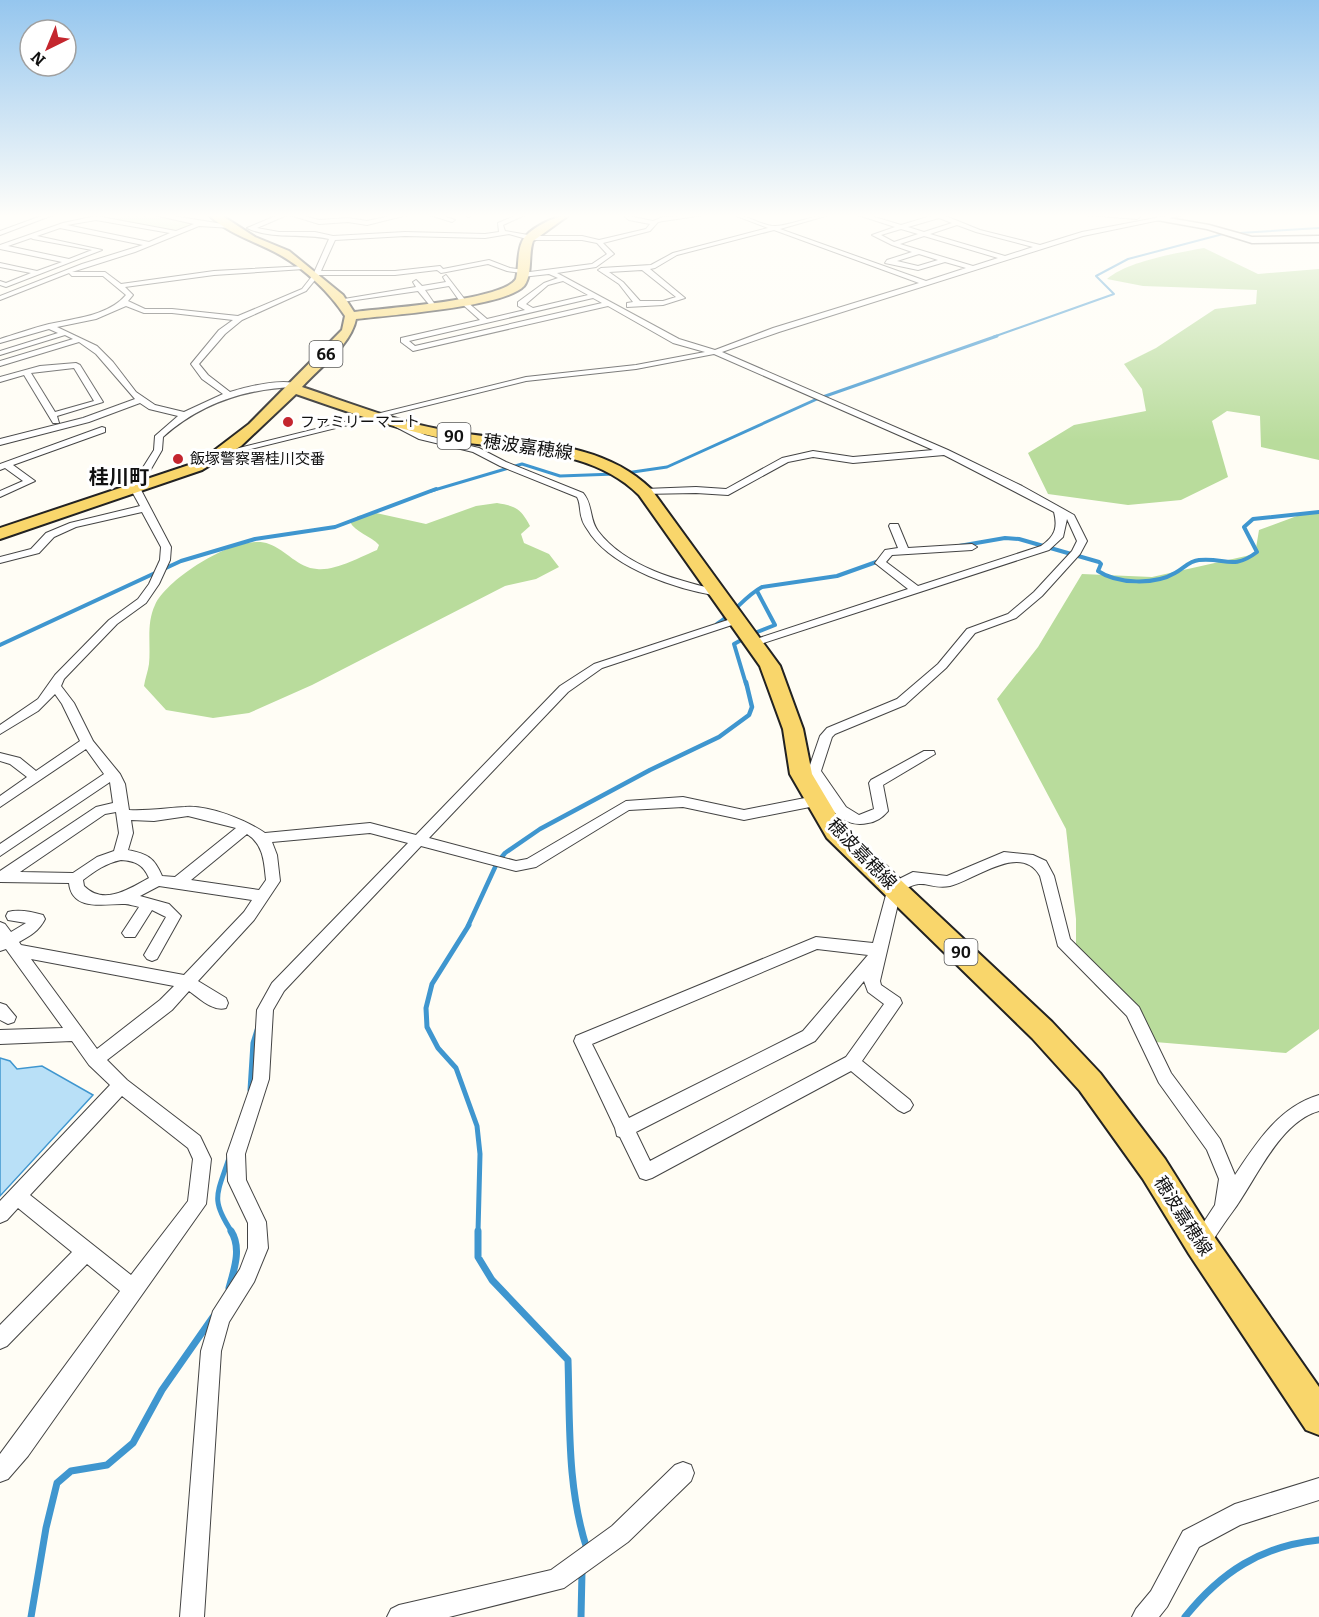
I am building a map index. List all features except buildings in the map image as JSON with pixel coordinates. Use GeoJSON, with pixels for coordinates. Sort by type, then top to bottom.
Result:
{"type":"FeatureCollection","features":[{"type":"Feature","properties":{"kind":"main road"},"geometry":{"type":"LineString","coordinates":[[333,290],[342,300],[351,316]]}},
{"type":"Feature","properties":{"kind":"main road","name":"66"},"geometry":{"type":"LineString","coordinates":[[0,534],[197,467],[224,453],[341,339],[348,330],[351,316],[463,302],[494,297],[511,290]]}},
{"type":"Feature","properties":{"kind":"main road","name":"穂波嘉穂線"},"geometry":{"type":"LineString","coordinates":[[294,387],[397,424],[459,437],[564,450],[631,480],[718,593],[770,666],[783,697],[808,772],[815,801],[835,832],[1042,1030],[1090,1082],[1154,1169],[1200,1243],[1319,1417]]}},
{"type":"Feature","properties":{"kind":"street"},"geometry":{"type":"LineString","coordinates":[[14,290],[18,292]]}},
{"type":"Feature","properties":{"kind":"street"},"geometry":{"type":"LineString","coordinates":[[0,298],[22,290]]}},
{"type":"Feature","properties":{"kind":"street"},"geometry":{"type":"LineString","coordinates":[[125,290],[130,295],[124,300],[126,303]]}},
{"type":"Feature","properties":{"kind":"street"},"geometry":{"type":"LineString","coordinates":[[228,394],[195,367],[222,333],[239,318],[304,290]]}},
{"type":"Feature","properties":{"kind":"street"},"geometry":{"type":"LineString","coordinates":[[342,300],[399,290]]}},
{"type":"Feature","properties":{"kind":"street"},"geometry":{"type":"LineString","coordinates":[[422,290],[432,306]]}},
{"type":"Feature","properties":{"kind":"street"},"geometry":{"type":"LineString","coordinates":[[455,290],[463,302],[485,321]]}},
{"type":"Feature","properties":{"kind":"street"},"geometry":{"type":"LineString","coordinates":[[531,310],[521,304],[538,290]]}},
{"type":"Feature","properties":{"kind":"street"},"geometry":{"type":"LineString","coordinates":[[584,290],[676,341],[715,352],[945,452],[1071,517],[1082,541],[1076,552],[1038,594],[1012,616],[971,632],[942,666],[901,702],[831,731],[826,736],[808,772],[840,813],[849,818],[861,819],[874,817],[881,811],[876,783],[929,754]]}},
{"type":"Feature","properties":{"kind":"street"},"geometry":{"type":"LineString","coordinates":[[627,290],[638,303]]}},
{"type":"Feature","properties":{"kind":"street"},"geometry":{"type":"LineString","coordinates":[[617,308],[638,303],[663,303],[681,298],[672,290]]}},
{"type":"Feature","properties":{"kind":"street"},"geometry":{"type":"LineString","coordinates":[[526,379],[636,367],[715,352],[902,290]]}},
{"type":"Feature","properties":{"kind":"street"},"geometry":{"type":"LineString","coordinates":[[594,296],[404,340],[413,349],[608,304]]}},
{"type":"Feature","properties":{"kind":"street"},"geometry":{"type":"LineString","coordinates":[[0,341],[50,326],[93,317],[126,303],[150,312],[172,311],[239,318]]}},
{"type":"Feature","properties":{"kind":"street"},"geometry":{"type":"LineString","coordinates":[[50,326],[99,353],[127,388],[140,400],[156,409],[185,415]]}},
{"type":"Feature","properties":{"kind":"street"},"geometry":{"type":"LineString","coordinates":[[0,353],[65,333]]}},
{"type":"Feature","properties":{"kind":"street"},"geometry":{"type":"LineString","coordinates":[[224,453],[577,366],[660,358],[744,336],[757,337]]}},
{"type":"Feature","properties":{"kind":"street"},"geometry":{"type":"LineString","coordinates":[[0,364],[79,340]]}},
{"type":"Feature","properties":{"kind":"street"},"geometry":{"type":"LineString","coordinates":[[0,380],[47,367],[76,365],[99,402],[52,415]]}},
{"type":"Feature","properties":{"kind":"street"},"geometry":{"type":"LineString","coordinates":[[26,372],[59,427]]}},
{"type":"Feature","properties":{"kind":"street"},"geometry":{"type":"LineString","coordinates":[[0,730],[42,702],[56,687],[59,678],[113,622],[142,601],[154,584],[165,560],[166,547],[135,488],[158,450],[159,436],[185,415],[228,394],[259,386],[294,387]]}},
{"type":"Feature","properties":{"kind":"street"},"geometry":{"type":"LineString","coordinates":[[1,439],[59,427],[140,400]]}},
{"type":"Feature","properties":{"kind":"street"},"geometry":{"type":"LineString","coordinates":[[397,424],[422,437],[476,450],[503,464],[580,495],[584,499],[587,520],[602,538],[631,563],[696,590],[718,593]]}},
{"type":"Feature","properties":{"kind":"street"},"geometry":{"type":"LineString","coordinates":[[3,466],[102,430]]}},
{"type":"Feature","properties":{"kind":"street"},"geometry":{"type":"LineString","coordinates":[[32,434],[48,450]]}},
{"type":"Feature","properties":{"kind":"street"},"geometry":{"type":"LineString","coordinates":[[631,480],[696,490],[728,492],[748,478],[785,460],[813,454],[853,460],[945,452]]}},
{"type":"Feature","properties":{"kind":"street"},"geometry":{"type":"LineString","coordinates":[[0,494],[30,481],[3,466]]}},
{"type":"Feature","properties":{"kind":"street"},"geometry":{"type":"LineString","coordinates":[[0,560],[35,552],[50,535],[73,525],[146,508]]}},
{"type":"Feature","properties":{"kind":"street"},"geometry":{"type":"LineString","coordinates":[[753,643],[1045,548],[1056,541],[1061,533],[1063,522],[1059,512]]}},
{"type":"Feature","properties":{"kind":"street"},"geometry":{"type":"LineString","coordinates":[[894,526],[904,551]]}},
{"type":"Feature","properties":{"kind":"street"},"geometry":{"type":"LineString","coordinates":[[916,590],[880,563],[889,552],[972,547]]}},
{"type":"Feature","properties":{"kind":"street"},"geometry":{"type":"LineString","coordinates":[[192,1617],[212,1351],[220,1318],[247,1275],[258,1248],[257,1222],[237,1181],[236,1154],[261,1079],[265,1010],[278,987],[564,689],[580,676],[598,666],[737,620]]}},
{"type":"Feature","properties":{"kind":"street"},"geometry":{"type":"LineString","coordinates":[[56,687],[68,703],[87,742],[113,774],[118,784],[126,833],[120,854]]}},
{"type":"Feature","properties":{"kind":"street"},"geometry":{"type":"LineString","coordinates":[[0,802],[87,742]]}},
{"type":"Feature","properties":{"kind":"street"},"geometry":{"type":"LineString","coordinates":[[0,757],[15,761],[36,778]]}},
{"type":"Feature","properties":{"kind":"street"},"geometry":{"type":"LineString","coordinates":[[3,843],[113,774]]}},
{"type":"Feature","properties":{"kind":"street"},"geometry":{"type":"LineString","coordinates":[[263,838],[370,828],[420,839],[516,866],[531,863],[626,806],[683,802],[744,815],[815,801]]}},
{"type":"Feature","properties":{"kind":"street"},"geometry":{"type":"LineString","coordinates":[[1,877],[101,810],[122,810],[154,816],[188,811],[247,826],[263,838],[270,855],[273,881],[249,916],[166,1005],[95,1060]]}},
{"type":"Feature","properties":{"kind":"street"},"geometry":{"type":"LineString","coordinates":[[178,883],[247,826]]}},
{"type":"Feature","properties":{"kind":"street"},"geometry":{"type":"LineString","coordinates":[[1,877],[75,878],[98,861],[120,854],[132,854],[150,864],[157,880]]}},
{"type":"Feature","properties":{"kind":"street"},"geometry":{"type":"LineString","coordinates":[[880,950],[816,943],[582,1041],[623,1130],[646,1172],[852,1062],[894,1003],[874,988],[872,981],[880,950],[894,888],[913,877],[948,881],[1004,857],[1033,860],[1041,865],[1047,876],[1063,942],[1133,1012],[1165,1078],[1214,1145],[1228,1179],[1224,1208]]}},
{"type":"Feature","properties":{"kind":"street"},"geometry":{"type":"LineString","coordinates":[[75,878],[77,888],[85,896],[97,901],[126,898],[164,908],[174,916],[152,955]]}},
{"type":"Feature","properties":{"kind":"street"},"geometry":{"type":"LineString","coordinates":[[126,898],[157,880],[264,896]]}},
{"type":"Feature","properties":{"kind":"street"},"geometry":{"type":"LineString","coordinates":[[130,933],[148,904]]}},
{"type":"Feature","properties":{"kind":"street"},"geometry":{"type":"LineString","coordinates":[[6,941],[30,929],[38,919],[13,916]]}},
{"type":"Feature","properties":{"kind":"street"},"geometry":{"type":"LineString","coordinates":[[6,941],[188,982],[220,1003]]}},
{"type":"Feature","properties":{"kind":"street"},"geometry":{"type":"LineString","coordinates":[[0,1471],[20,1448],[133,1289],[197,1204],[202,1159],[194,1142],[121,1085],[95,1060],[6,941]]}},
{"type":"Feature","properties":{"kind":"street"},"geometry":{"type":"LineString","coordinates":[[623,1130],[809,1036],[880,950]]}},
{"type":"Feature","properties":{"kind":"street"},"geometry":{"type":"LineString","coordinates":[[0,1037],[76,1034]]}},
{"type":"Feature","properties":{"kind":"street"},"geometry":{"type":"LineString","coordinates":[[852,1062],[904,1105]]}},
{"type":"Feature","properties":{"kind":"street"},"geometry":{"type":"LineString","coordinates":[[0,1214],[121,1085]]}},
{"type":"Feature","properties":{"kind":"street"},"geometry":{"type":"LineString","coordinates":[[1200,1243],[1271,1137],[1291,1116],[1314,1103],[1319,1103]]}},
{"type":"Feature","properties":{"kind":"street"},"geometry":{"type":"LineString","coordinates":[[17,1196],[133,1289]]}},
{"type":"Feature","properties":{"kind":"street"},"geometry":{"type":"LineString","coordinates":[[0,1339],[86,1251]]}},
{"type":"Feature","properties":{"kind":"street"},"geometry":{"type":"LineString","coordinates":[[399,1617],[556,1580],[620,1534],[683,1473]]}},
{"type":"Feature","properties":{"kind":"street"},"geometry":{"type":"LineString","coordinates":[[1144,1617],[1159,1599],[1191,1539],[1236,1515],[1319,1489]]}},
{"type":"Feature","properties":{"kind":"green space"},"geometry":{"type":"Polygon","coordinates":[[[1257,290],[1319,290],[1319,460],[1261,447],[1260,416],[1227,411],[1212,421],[1228,477],[1181,500],[1128,505],[1048,494],[1028,453],[1074,425],[1146,411],[1142,389],[1124,364],[1156,348],[1215,309],[1256,304],[1257,290]]]}},
{"type":"Feature","properties":{"kind":"green space"},"geometry":{"type":"Polygon","coordinates":[[[497,503],[509,505],[521,512],[530,526],[521,534],[524,543],[549,554],[559,567],[536,579],[505,586],[312,685],[249,713],[213,718],[166,710],[144,686],[149,664],[151,619],[155,605],[174,582],[205,560],[240,545],[256,542],[275,547],[304,566],[317,569],[332,568],[377,550],[379,545],[350,522],[358,516],[376,513],[426,524],[476,506],[497,503]]]}},
{"type":"Feature","properties":{"kind":"green space"},"geometry":{"type":"Polygon","coordinates":[[[1305,513],[1319,514],[1319,1029],[1286,1053],[1155,1042],[1095,985],[1076,955],[1076,919],[1066,829],[997,699],[1038,647],[1082,574],[1152,577],[1255,554],[1259,530],[1305,513]]]}},
{"type":"Feature","properties":{"kind":"water"},"geometry":{"type":"Polygon","coordinates":[[[0,1058],[10,1061],[17,1069],[42,1066],[93,1095],[0,1196],[0,1058]]]}},
{"type":"Feature","properties":{"kind":"waterway"},"geometry":{"type":"LineString","coordinates":[[993,337],[1114,294],[1110,290]]}},
{"type":"Feature","properties":{"kind":"waterway"},"geometry":{"type":"LineString","coordinates":[[626,473],[667,467],[817,399],[997,336]]}},
{"type":"Feature","properties":{"kind":"waterway"},"geometry":{"type":"LineString","coordinates":[[431,491],[522,464],[560,476],[615,474]]}},
{"type":"Feature","properties":{"kind":"waterway"},"geometry":{"type":"LineString","coordinates":[[0,645],[181,561],[255,539],[335,527],[436,489]]}},
{"type":"Feature","properties":{"kind":"waterway"},"geometry":{"type":"LineString","coordinates":[[959,546],[1005,538],[1019,539],[1099,562],[1101,564],[1098,571],[1115,578],[1125,581],[1147,581],[1167,577],[1195,561],[1235,562],[1248,558],[1257,552],[1244,527],[1253,519],[1319,512]]}},
{"type":"Feature","properties":{"kind":"waterway"},"geometry":{"type":"LineString","coordinates":[[717,624],[762,587],[837,576],[879,561]]}},
{"type":"Feature","properties":{"kind":"waterway"},"geometry":{"type":"LineString","coordinates":[[752,634],[775,625],[757,591]]}},
{"type":"Feature","properties":{"kind":"waterway"},"geometry":{"type":"LineString","coordinates":[[745,638],[734,644],[746,684]]}},
{"type":"Feature","properties":{"kind":"waterway"},"geometry":{"type":"LineString","coordinates":[[468,926],[497,863],[505,853],[540,829],[650,770],[719,737],[749,715],[752,707],[746,682]]}},
{"type":"Feature","properties":{"kind":"waterway"},"geometry":{"type":"LineString","coordinates":[[469,925],[432,984],[426,1008],[427,1027],[438,1048],[456,1068],[477,1126],[480,1154],[478,1232]]}},
{"type":"Feature","properties":{"kind":"waterway"},"geometry":{"type":"LineString","coordinates":[[250,1090],[253,1043],[257,1030]]}},
{"type":"Feature","properties":{"kind":"waterway"},"geometry":{"type":"LineString","coordinates":[[229,1158],[219,1189],[218,1204],[232,1232]]}},
{"type":"Feature","properties":{"kind":"waterway"},"geometry":{"type":"LineString","coordinates":[[229,1288],[237,1252],[231,1231]]}},
{"type":"Feature","properties":{"kind":"waterway"},"geometry":{"type":"LineString","coordinates":[[478,1232],[478,1257],[492,1280],[568,1360],[573,1479],[587,1549]]}},
{"type":"Feature","properties":{"kind":"waterway"},"geometry":{"type":"LineString","coordinates":[[31,1617],[46,1528],[57,1483],[71,1471],[107,1465],[133,1443],[162,1390],[213,1317]]}},
{"type":"Feature","properties":{"kind":"waterway"},"geometry":{"type":"LineString","coordinates":[[1185,1617],[1213,1587],[1244,1564],[1279,1548],[1319,1540]]}},
{"type":"Feature","properties":{"kind":"waterway"},"geometry":{"type":"LineString","coordinates":[[581,1617],[582,1572]]}},
{"type":"Feature","properties":{"kind":"place","name":"ファミリーマート"},"geometry":{"type":"Point","coordinates":[288,422]}},
{"type":"Feature","properties":{"kind":"place","name":"飯塚警察署桂川交番"},"geometry":{"type":"Point","coordinates":[178,459]}},
{"type":"Feature","properties":{"kind":"district","name":"桂川町"},"geometry":{"type":"Point","coordinates":[119,477]}}]}
